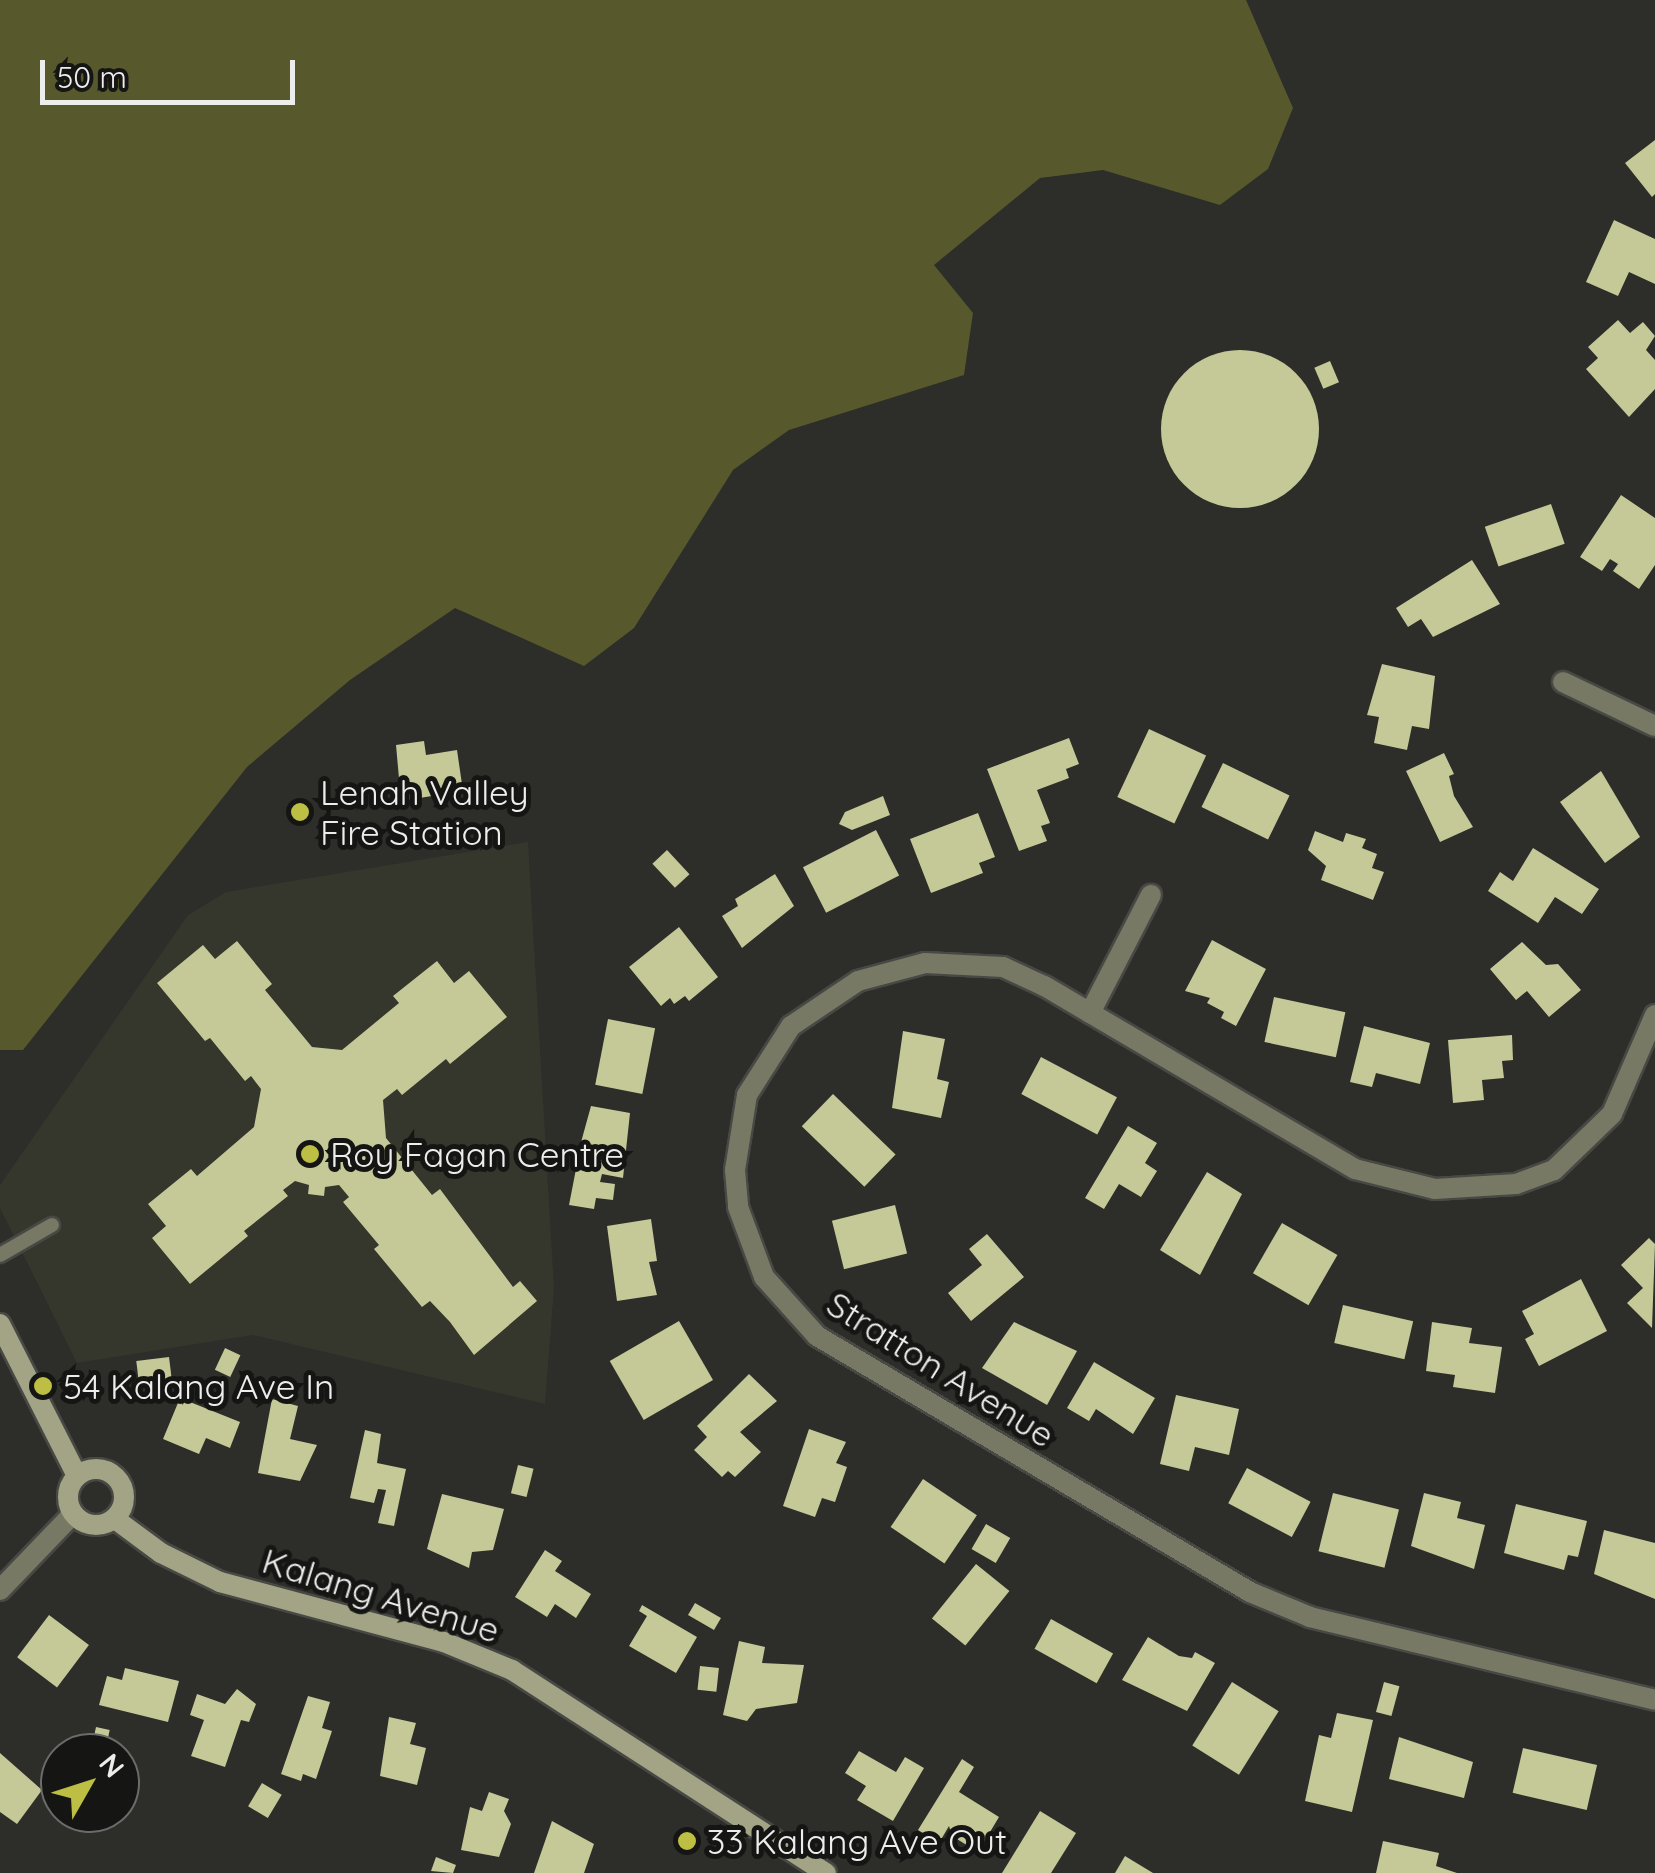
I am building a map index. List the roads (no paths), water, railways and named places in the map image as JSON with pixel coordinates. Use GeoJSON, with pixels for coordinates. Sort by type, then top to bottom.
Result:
{"type":"FeatureCollection","features":[{"type":"Feature","properties":{"kind":"street"},"geometry":{"type":"LineString","coordinates":[[1563,682],[1655,726]]}},
{"type":"Feature","properties":{"kind":"street"},"geometry":{"type":"LineString","coordinates":[[1090,1014],[1152,895]]}},
{"type":"Feature","properties":{"kind":"street","name":"Stratton Avenue"},"geometry":{"type":"LineString","coordinates":[[1655,1015],[1632,1080],[1586,1144],[1554,1170],[1474,1190],[1396,1183],[1355,1168],[1003,968],[925,963],[858,981],[791,1026],[748,1095],[734,1170],[749,1245],[788,1308],[848,1358],[1279,1606],[1655,1700]]}},
{"type":"Feature","properties":{"kind":"street"},"geometry":{"type":"LineString","coordinates":[[0,1324],[77,1476]]}},
{"type":"Feature","properties":{"kind":"street"},"geometry":{"type":"LineString","coordinates":[[95,1468],[120,1482],[124,1501],[115,1519],[93,1526],[73,1514],[67,1497],[77,1476],[95,1468]]}},
{"type":"Feature","properties":{"kind":"street"},"geometry":{"type":"LineString","coordinates":[[0,1590],[73,1514]]}},
{"type":"Feature","properties":{"kind":"street","name":"Kalang Avenue"},"geometry":{"type":"LineString","coordinates":[[115,1519],[161,1553],[220,1582],[444,1642],[512,1670],[826,1873]]}},
{"type":"Feature","properties":{"kind":"lane"},"geometry":{"type":"LineString","coordinates":[[0,1255],[52,1225]]}},
{"type":"Feature","properties":{"kind":"place","name":"Lenah Valley Fire Station"},"geometry":{"type":"Point","coordinates":[300,812]}},
{"type":"Feature","properties":{"kind":"place","name":"Roy Fagan Centre"},"geometry":{"type":"Point","coordinates":[310,1154]}},
{"type":"Feature","properties":{"kind":"place","name":"54 Kalang Ave In"},"geometry":{"type":"Point","coordinates":[43,1386]}},
{"type":"Feature","properties":{"kind":"place","name":"33 Kalang Ave Out"},"geometry":{"type":"Point","coordinates":[687,1841]}}]}
